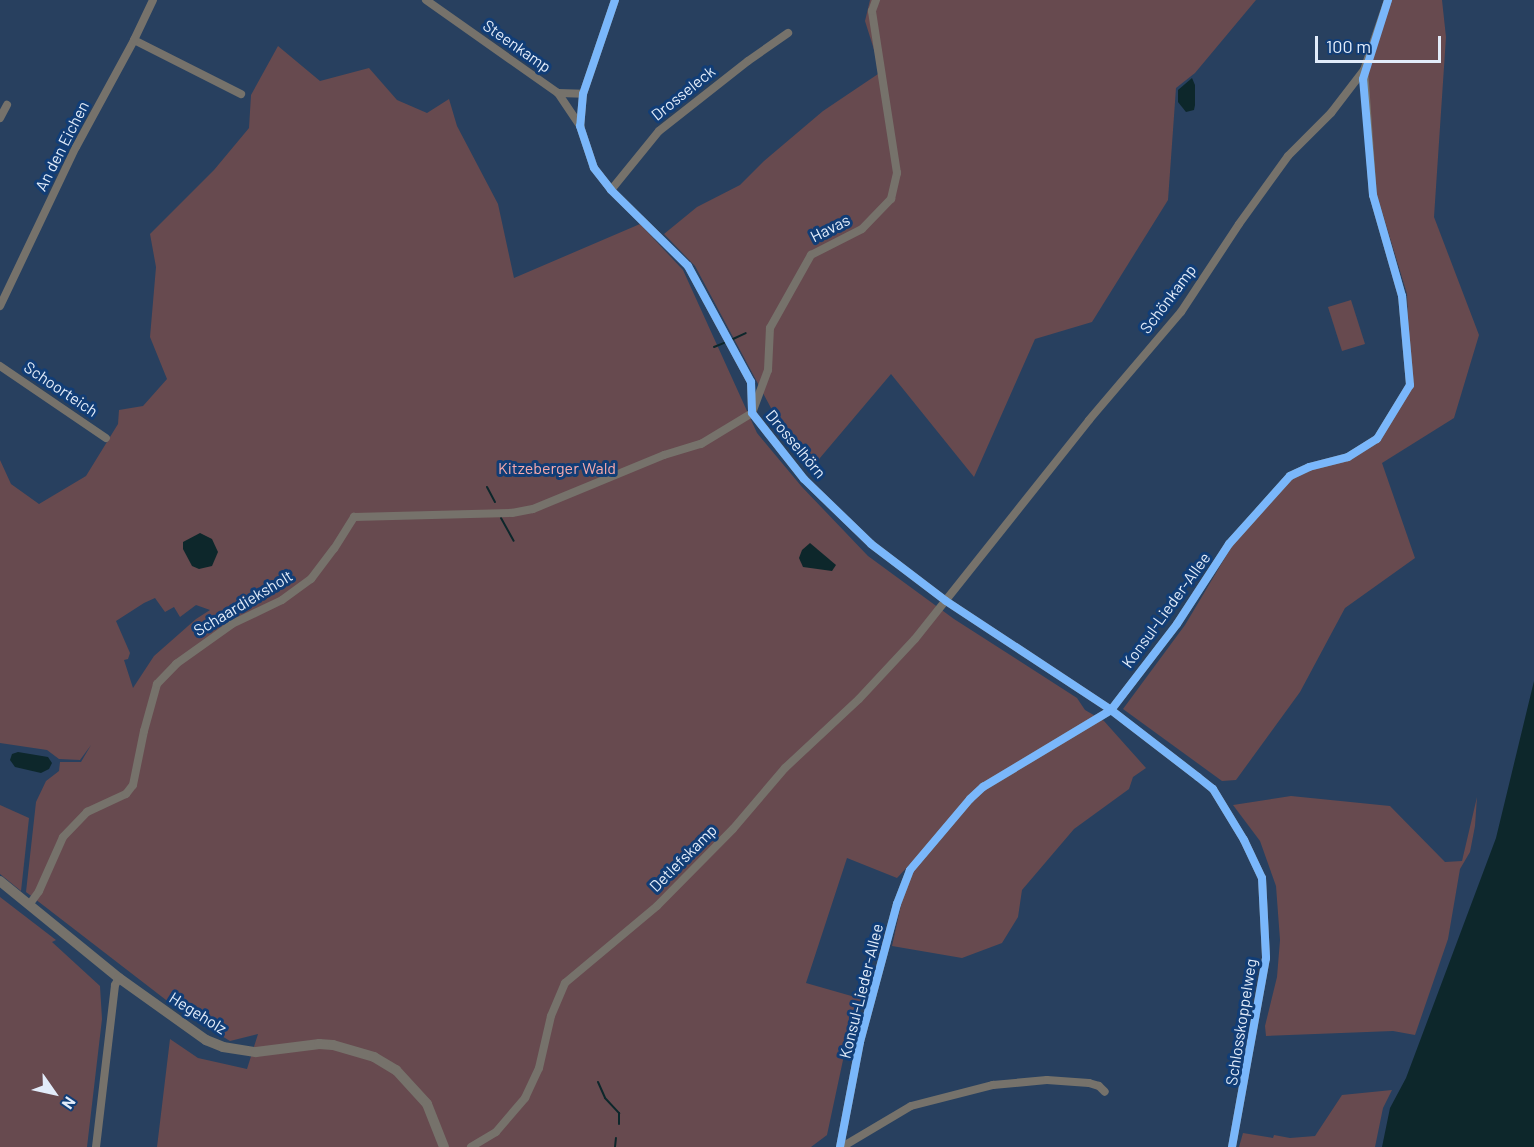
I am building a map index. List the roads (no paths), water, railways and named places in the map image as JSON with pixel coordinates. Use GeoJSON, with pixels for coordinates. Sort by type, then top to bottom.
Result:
{"type":"FeatureCollection","features":[{"type":"Feature","properties":{"kind":"street","name":"An den Eichen"},"geometry":{"type":"LineString","coordinates":[[0,306],[76,147],[153,0]]}},
{"type":"Feature","properties":{"kind":"street","name":"Steenkamp"},"geometry":{"type":"LineString","coordinates":[[426,0],[558,93],[580,126]]}},
{"type":"Feature","properties":{"kind":"street","name":"Drosselhörn"},"geometry":{"type":"LineString","coordinates":[[615,0],[583,94],[580,126],[594,168],[611,190],[687,266],[751,382],[752,413],[804,479],[871,544],[946,600],[1111,710]]}},
{"type":"Feature","properties":{"kind":"street","name":"Havas"},"geometry":{"type":"LineString","coordinates":[[752,413],[768,370],[770,328],[811,255],[862,229],[891,199],[897,173],[872,11],[876,0]]}},
{"type":"Feature","properties":{"kind":"street","name":"Schönkamp"},"geometry":{"type":"LineString","coordinates":[[946,600],[1089,420],[1181,312],[1239,224],[1288,156],[1331,113],[1364,70],[1388,0]]}},
{"type":"Feature","properties":{"kind":"street","name":"Drosseleck"},"geometry":{"type":"LineString","coordinates":[[611,190],[659,131],[748,60],[788,33]]}},
{"type":"Feature","properties":{"kind":"street"},"geometry":{"type":"LineString","coordinates":[[134,40],[241,94]]}},
{"type":"Feature","properties":{"kind":"street","name":"Konsul-Lieder-Allee"},"geometry":{"type":"LineString","coordinates":[[841,1147],[863,1031],[897,904],[910,870],[983,787],[1111,710],[1178,624],[1229,544],[1290,476],[1309,467],[1348,457],[1377,440],[1410,385],[1402,297],[1373,195],[1364,70]]}},
{"type":"Feature","properties":{"kind":"street"},"geometry":{"type":"LineString","coordinates":[[558,93],[583,94]]}},
{"type":"Feature","properties":{"kind":"street"},"geometry":{"type":"LineString","coordinates":[[0,118],[7,105]]}},
{"type":"Feature","properties":{"kind":"street","name":"Schoorteich"},"geometry":{"type":"LineString","coordinates":[[0,366],[106,438]]}},
{"type":"Feature","properties":{"kind":"street","name":"Schaardieksholt"},"geometry":{"type":"LineString","coordinates":[[29,905],[39,891],[63,837],[87,812],[126,794],[133,785],[157,684],[176,664],[232,624],[282,600],[311,579],[334,549],[354,517],[512,513],[533,509],[664,455],[701,444],[752,413]]}},
{"type":"Feature","properties":{"kind":"street","name":"Detlefskamp"},"geometry":{"type":"LineString","coordinates":[[471,1147],[496,1132],[525,1098],[538,1068],[551,1016],[565,983],[657,906],[707,855],[785,768],[859,699],[915,639],[946,600]]}},
{"type":"Feature","properties":{"kind":"street","name":"Schlosskoppelweg"},"geometry":{"type":"LineString","coordinates":[[1111,710],[1213,789],[1244,840],[1262,878],[1266,958],[1232,1147]]}},
{"type":"Feature","properties":{"kind":"street","name":"Hegeholz"},"geometry":{"type":"LineString","coordinates":[[0,881],[119,978],[188,1028],[223,1047],[256,1052],[326,1044],[349,1048],[374,1057],[396,1070],[427,1104],[444,1147]]}},
{"type":"Feature","properties":{"kind":"street"},"geometry":{"type":"LineString","coordinates":[[96,1147],[115,985],[119,978]]}},
{"type":"Feature","properties":{"kind":"street"},"geometry":{"type":"LineString","coordinates":[[841,1147],[911,1106],[993,1085],[1047,1080],[1089,1083],[1099,1086],[1105,1092]]}},
{"type":"Feature","properties":{"kind":"waterway"},"geometry":{"type":"LineString","coordinates":[[733,339],[746,333]]}},
{"type":"Feature","properties":{"kind":"waterway"},"geometry":{"type":"LineString","coordinates":[[714,347],[724,343]]}},
{"type":"Feature","properties":{"kind":"waterway"},"geometry":{"type":"LineString","coordinates":[[487,487],[495,502]]}},
{"type":"Feature","properties":{"kind":"waterway"},"geometry":{"type":"LineString","coordinates":[[501,518],[514,541]]}},
{"type":"Feature","properties":{"kind":"waterway"},"geometry":{"type":"LineString","coordinates":[[598,1082],[605,1098],[619,1113],[619,1124]]}},
{"type":"Feature","properties":{"kind":"waterway"},"geometry":{"type":"LineString","coordinates":[[615,1147],[616,1138]]}},
{"type":"Feature","properties":{"kind":"park label","name":"Kitzeberger Wald"},"geometry":{"type":"Point","coordinates":[557,468]}}]}
